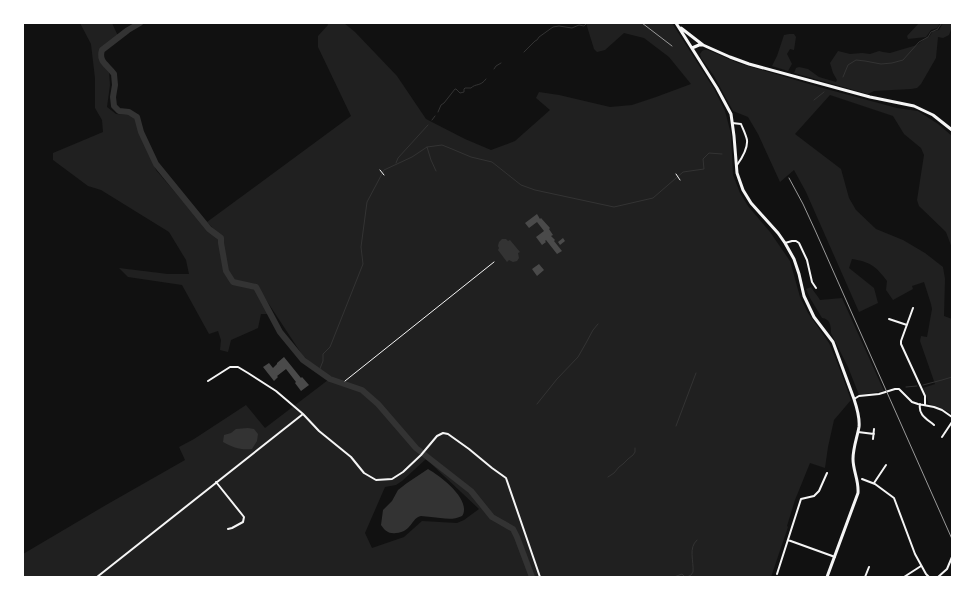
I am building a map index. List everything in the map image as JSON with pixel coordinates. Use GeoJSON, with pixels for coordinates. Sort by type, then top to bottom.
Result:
{"type":"FeatureCollection","features":[{"type":"Feature","properties":{"kind":"highway"},"geometry":{"type":"LineString","coordinates":[[677,24],[703,45],[730,57],[749,64],[870,97],[914,106],[933,115],[952,130]]}},
{"type":"Feature","properties":{"kind":"highway"},"geometry":{"type":"LineString","coordinates":[[677,24],[717,88],[731,114],[737,173],[743,190],[751,203],[778,233],[794,259],[804,296],[814,317],[833,342],[854,399],[859,419],[853,457],[853,464],[858,480],[858,493],[828,577]]}},
{"type":"Feature","properties":{"kind":"highway"},"geometry":{"type":"LineString","coordinates":[[692,48],[703,45]]}},
{"type":"Feature","properties":{"kind":"street"},"geometry":{"type":"LineString","coordinates":[[732,123],[741,124],[747,142],[744,154],[736,166]]}},
{"type":"Feature","properties":{"kind":"street"},"geometry":{"type":"LineString","coordinates":[[785,243],[796,241],[799,244],[807,260],[812,282],[816,288]]}},
{"type":"Feature","properties":{"kind":"street"},"geometry":{"type":"LineString","coordinates":[[913,308],[901,340],[901,344],[925,396],[925,405]]}},
{"type":"Feature","properties":{"kind":"street"},"geometry":{"type":"LineString","coordinates":[[890,319],[907,325]]}},
{"type":"Feature","properties":{"kind":"street"},"geometry":{"type":"LineString","coordinates":[[208,381],[230,367],[238,367],[268,386],[303,414],[319,431],[351,457],[364,473],[376,480],[392,479],[403,472],[421,455],[437,436],[443,433],[448,434],[506,478],[540,577]]}},
{"type":"Feature","properties":{"kind":"street"},"geometry":{"type":"LineString","coordinates":[[854,399],[859,396],[879,394],[899,389],[912,402],[934,407],[942,410],[952,417]]}},
{"type":"Feature","properties":{"kind":"street"},"geometry":{"type":"LineString","coordinates":[[920,404],[919,410],[922,415],[934,425]]}},
{"type":"Feature","properties":{"kind":"street"},"geometry":{"type":"LineString","coordinates":[[97,577],[303,414]]}},
{"type":"Feature","properties":{"kind":"street"},"geometry":{"type":"LineString","coordinates":[[942,437],[952,422]]}},
{"type":"Feature","properties":{"kind":"street"},"geometry":{"type":"LineString","coordinates":[[873,438],[874,429]]}},
{"type":"Feature","properties":{"kind":"street"},"geometry":{"type":"LineString","coordinates":[[858,432],[874,434]]}},
{"type":"Feature","properties":{"kind":"street"},"geometry":{"type":"LineString","coordinates":[[874,483],[886,465]]}},
{"type":"Feature","properties":{"kind":"street"},"geometry":{"type":"LineString","coordinates":[[777,574],[801,499],[814,496],[820,491],[827,473]]}},
{"type":"Feature","properties":{"kind":"street"},"geometry":{"type":"LineString","coordinates":[[862,479],[874,483],[894,498],[910,543],[921,566],[929,577]]}},
{"type":"Feature","properties":{"kind":"street"},"geometry":{"type":"LineString","coordinates":[[216,482],[244,517],[243,522],[228,529]]}},
{"type":"Feature","properties":{"kind":"street"},"geometry":{"type":"LineString","coordinates":[[788,540],[834,558]]}},
{"type":"Feature","properties":{"kind":"street"},"geometry":{"type":"LineString","coordinates":[[938,577],[947,569],[952,557]]}},
{"type":"Feature","properties":{"kind":"street"},"geometry":{"type":"LineString","coordinates":[[904,577],[921,566]]}},
{"type":"Feature","properties":{"kind":"street"},"geometry":{"type":"LineString","coordinates":[[865,577],[869,567]]}},
{"type":"Feature","properties":{"kind":"lane"},"geometry":{"type":"LineString","coordinates":[[345,381],[494,262]]}},
{"type":"Feature","properties":{"kind":"path"},"geometry":{"type":"LineString","coordinates":[[380,170],[384,175]]}},
{"type":"Feature","properties":{"kind":"path"},"geometry":{"type":"LineString","coordinates":[[676,174],[680,180]]}},
{"type":"Feature","properties":{"kind":"shaded area"},"geometry":{"type":"Polygon","coordinates":[[[80,23],[112,23],[118,36],[102,48],[98,55],[102,64],[109,71],[110,85],[107,107],[116,114],[131,115],[138,121],[156,170],[205,227],[219,239],[224,272],[232,283],[255,289],[270,314],[261,314],[258,328],[231,340],[228,352],[220,350],[221,340],[218,331],[209,334],[182,285],[128,277],[119,268],[168,274],[189,274],[186,260],[169,232],[101,190],[88,186],[53,160],[53,153],[103,132],[102,120],[95,108],[95,78],[91,44],[80,23]]]}},
{"type":"Feature","properties":{"kind":"shaded area"},"geometry":{"type":"Polygon","coordinates":[[[327,23],[344,23],[355,32],[397,76],[426,119],[465,139],[491,150],[515,141],[550,110],[536,98],[539,92],[610,107],[632,105],[691,84],[669,57],[644,38],[624,33],[605,50],[597,52],[594,49],[586,23],[672,23],[714,89],[725,111],[731,134],[733,175],[740,193],[748,206],[770,232],[790,261],[800,297],[808,313],[829,343],[851,400],[834,420],[825,468],[810,463],[795,500],[787,526],[788,527],[771,577],[23,577],[23,554],[185,460],[179,447],[246,405],[265,428],[332,377],[303,356],[257,286],[234,281],[228,271],[221,237],[207,222],[351,116],[318,47],[318,36],[328,25],[327,23]],[[426,459],[402,481],[396,485],[385,487],[365,533],[372,548],[404,537],[422,521],[457,523],[464,520],[479,509],[426,459]]]}},
{"type":"Feature","properties":{"kind":"shaded area"},"geometry":{"type":"Polygon","coordinates":[[[919,23],[940,23],[937,28],[931,30],[926,37],[908,39],[907,36],[919,23]]]}},
{"type":"Feature","properties":{"kind":"shaded area"},"geometry":{"type":"Polygon","coordinates":[[[943,23],[952,23],[949,35],[943,38],[938,37],[936,58],[921,84],[917,88],[874,91],[868,94],[794,73],[796,68],[799,67],[808,69],[819,77],[836,82],[837,80],[830,63],[838,51],[850,54],[870,54],[879,51],[890,53],[917,45],[929,37],[933,31],[939,30],[943,23]]]}},
{"type":"Feature","properties":{"kind":"shaded area"},"geometry":{"type":"Polygon","coordinates":[[[794,34],[796,37],[794,50],[790,49],[787,54],[792,64],[788,71],[772,66],[784,35],[794,34]]]}},
{"type":"Feature","properties":{"kind":"shaded area"},"geometry":{"type":"Polygon","coordinates":[[[704,50],[708,50],[738,63],[819,87],[897,108],[918,111],[938,124],[952,136],[952,248],[946,232],[919,206],[917,200],[924,155],[921,148],[904,134],[893,116],[830,95],[795,134],[841,169],[849,198],[856,210],[876,229],[903,240],[925,253],[943,267],[945,279],[944,316],[952,319],[952,414],[929,404],[923,388],[935,384],[920,341],[921,336],[927,337],[932,309],[924,282],[912,286],[913,289],[893,300],[886,290],[887,281],[876,268],[868,263],[852,259],[849,268],[874,288],[878,303],[859,312],[806,192],[794,170],[780,182],[758,134],[748,117],[733,111],[714,76],[701,58],[700,54],[704,50]]]}},
{"type":"Feature","properties":{"kind":"shaded area"},"geometry":{"type":"Polygon","coordinates":[[[502,239],[506,239],[508,241],[510,240],[520,252],[518,253],[519,258],[517,261],[513,262],[509,260],[507,262],[498,250],[499,242],[502,239]]]}},
{"type":"Feature","properties":{"kind":"shaded area"},"geometry":{"type":"Polygon","coordinates":[[[811,287],[820,300],[842,298],[884,391],[859,395],[848,367],[831,333],[830,323],[822,318],[806,289],[811,287]]]}},
{"type":"Feature","properties":{"kind":"shaded area"},"geometry":{"type":"Polygon","coordinates":[[[236,429],[254,429],[258,434],[257,441],[252,449],[237,448],[223,442],[224,435],[231,433],[236,429]]]}},
{"type":"Feature","properties":{"kind":"shaded area"},"geometry":{"type":"Polygon","coordinates":[[[428,469],[439,476],[456,492],[463,504],[464,511],[462,516],[451,519],[421,516],[415,519],[408,528],[401,532],[387,532],[381,525],[383,510],[392,501],[398,490],[428,469]]]}},
{"type":"Feature","properties":{"kind":"building"},"geometry":{"type":"Polygon","coordinates":[[[537,214],[540,219],[541,218],[550,228],[549,229],[553,235],[551,236],[562,251],[557,254],[546,240],[546,242],[542,245],[536,237],[544,231],[537,222],[529,228],[525,223],[537,214]]]}},
{"type":"Feature","properties":{"kind":"building"},"geometry":{"type":"Polygon","coordinates":[[[563,238],[565,241],[560,245],[558,242],[563,238]]]}},
{"type":"Feature","properties":{"kind":"building"},"geometry":{"type":"Polygon","coordinates":[[[539,264],[544,270],[537,276],[532,269],[539,264]]]}},
{"type":"Feature","properties":{"kind":"building"},"geometry":{"type":"Polygon","coordinates":[[[284,357],[301,378],[302,377],[309,385],[301,391],[286,369],[277,376],[278,377],[274,381],[263,367],[269,363],[273,368],[284,357]]]}},
{"type":"Feature","properties":{"kind":"waterway"},"geometry":{"type":"LineString","coordinates":[[140,23],[128,30],[102,50],[101,58],[114,74],[114,106],[119,111],[129,112],[137,117],[141,132],[156,164],[209,229],[221,238],[226,271],[233,282],[256,287],[280,332],[303,360],[330,379],[362,390],[378,404],[416,448],[471,491],[492,517],[513,529],[532,577]]}},
{"type":"Feature","properties":{"kind":"waterway"},"geometry":{"type":"LineString","coordinates":[[524,52],[539,37],[553,27],[559,26],[572,28],[579,25],[584,26],[587,23]]}},
{"type":"Feature","properties":{"kind":"waterway"},"geometry":{"type":"LineString","coordinates":[[843,77],[848,65],[856,60],[881,64],[903,60],[919,42],[928,37],[931,32],[938,29],[942,23]]}},
{"type":"Feature","properties":{"kind":"waterway"},"geometry":{"type":"LineString","coordinates":[[494,69],[501,63]]}},
{"type":"Feature","properties":{"kind":"waterway"},"geometry":{"type":"LineString","coordinates":[[438,112],[441,105],[455,89],[460,93],[464,92],[465,88],[471,88],[482,83],[486,79]]}},
{"type":"Feature","properties":{"kind":"waterway"},"geometry":{"type":"LineString","coordinates":[[814,100],[824,92]]}},
{"type":"Feature","properties":{"kind":"waterway"},"geometry":{"type":"LineString","coordinates":[[432,120],[435,116]]}},
{"type":"Feature","properties":{"kind":"waterway"},"geometry":{"type":"LineString","coordinates":[[396,163],[398,158],[428,125]]}},
{"type":"Feature","properties":{"kind":"waterway"},"geometry":{"type":"LineString","coordinates":[[427,147],[442,145],[471,157],[492,162],[521,185],[535,190],[614,207],[653,198],[683,172],[704,169],[703,159],[709,153],[722,154]]}},
{"type":"Feature","properties":{"kind":"waterway"},"geometry":{"type":"LineString","coordinates":[[319,371],[323,361],[323,354],[330,347],[363,264],[361,247],[367,202],[384,170],[412,157],[427,147],[436,171]]}},
{"type":"Feature","properties":{"kind":"waterway"},"geometry":{"type":"LineString","coordinates":[[537,404],[557,379],[578,357],[598,324]]}},
{"type":"Feature","properties":{"kind":"waterway"},"geometry":{"type":"LineString","coordinates":[[676,426],[696,373]]}},
{"type":"Feature","properties":{"kind":"waterway"},"geometry":{"type":"LineString","coordinates":[[923,385],[952,377]]}},
{"type":"Feature","properties":{"kind":"waterway"},"geometry":{"type":"LineString","coordinates":[[906,387],[917,386]]}},
{"type":"Feature","properties":{"kind":"waterway"},"geometry":{"type":"LineString","coordinates":[[608,477],[633,455],[635,448]]}},
{"type":"Feature","properties":{"kind":"waterway"},"geometry":{"type":"LineString","coordinates":[[687,577],[693,572],[692,551],[694,543],[697,540]]}},
{"type":"Feature","properties":{"kind":"waterway"},"geometry":{"type":"LineString","coordinates":[[674,577],[682,574],[685,577]]}},
{"type":"Feature","properties":{"kind":"railway"},"geometry":{"type":"LineString","coordinates":[[642,23],[672,46]]}},
{"type":"Feature","properties":{"kind":"railway"},"geometry":{"type":"LineString","coordinates":[[789,178],[815,230],[952,539]]}}]}
